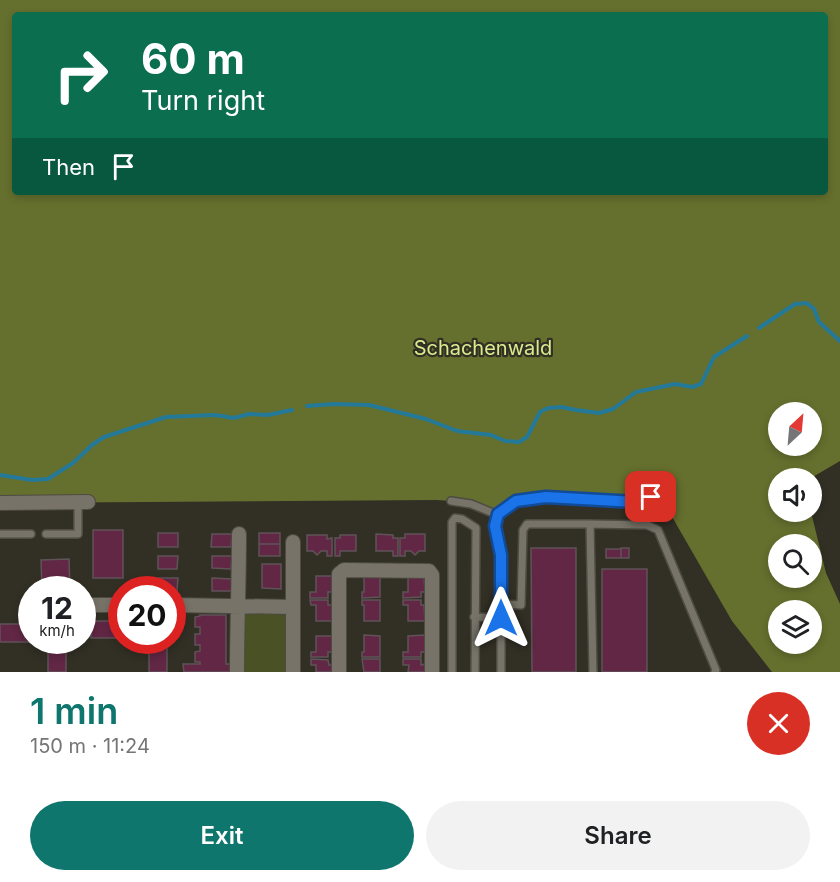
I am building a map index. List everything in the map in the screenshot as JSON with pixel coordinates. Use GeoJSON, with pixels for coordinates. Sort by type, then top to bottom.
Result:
{"type":"FeatureCollection","features":[{"type":"Feature","properties":{"kind":"street"},"geometry":{"type":"LineString","coordinates":[[0,503],[83,502]]}},
{"type":"Feature","properties":{"kind":"street"},"geometry":{"type":"LineString","coordinates":[[237,672],[239,534]]}},
{"type":"Feature","properties":{"kind":"street"},"geometry":{"type":"LineString","coordinates":[[293,542],[293,672]]}},
{"type":"Feature","properties":{"kind":"street"},"geometry":{"type":"LineString","coordinates":[[339,672],[339,574],[344,570],[429,571],[432,574],[432,672]]}},
{"type":"Feature","properties":{"kind":"street"},"geometry":{"type":"LineString","coordinates":[[186,605],[293,607]]}},
{"type":"Feature","properties":{"kind":"lane"},"geometry":{"type":"LineString","coordinates":[[501,672],[501,555],[495,526],[498,514],[516,501],[546,497],[636,502],[651,497]]}},
{"type":"Feature","properties":{"kind":"lane"},"geometry":{"type":"LineString","coordinates":[[451,501],[471,504],[498,514]]}},
{"type":"Feature","properties":{"kind":"lane"},"geometry":{"type":"LineString","coordinates":[[46,534],[78,534],[83,502]]}},
{"type":"Feature","properties":{"kind":"lane"},"geometry":{"type":"LineString","coordinates":[[452,672],[452,522],[455,518],[462,519],[476,528],[475,672]]}},
{"type":"Feature","properties":{"kind":"lane"},"geometry":{"type":"LineString","coordinates":[[501,604],[521,605],[523,530],[527,524],[647,525],[658,530],[715,672]]}},
{"type":"Feature","properties":{"kind":"lane"},"geometry":{"type":"LineString","coordinates":[[590,524],[593,672]]}},
{"type":"Feature","properties":{"kind":"lane"},"geometry":{"type":"LineString","coordinates":[[0,534],[31,534]]}},
{"type":"Feature","properties":{"kind":"lane"},"geometry":{"type":"LineString","coordinates":[[474,617],[501,618]]}},
{"type":"Feature","properties":{"kind":"green space","name":"Schachenwald"},"geometry":{"type":"Polygon","coordinates":[[[0,0],[840,0],[840,461],[822,472],[822,468],[768,468],[768,522],[813,522],[816,534],[768,534],[768,588],[822,588],[822,557],[826,573],[840,604],[840,672],[772,672],[732,621],[671,515],[651,497],[636,502],[546,497],[516,501],[498,515],[451,501],[0,503],[0,0]]]}},
{"type":"Feature","properties":{"kind":"green space"},"geometry":{"type":"Polygon","coordinates":[[[242,610],[286,611],[287,672],[241,672],[242,610]]]}},
{"type":"Feature","properties":{"kind":"building"},"geometry":{"type":"Polygon","coordinates":[[[93,530],[123,530],[123,576],[96,578],[93,576],[93,530]]]}},
{"type":"Feature","properties":{"kind":"building"},"geometry":{"type":"Polygon","coordinates":[[[158,533],[178,533],[178,547],[158,547],[158,533]]]}},
{"type":"Feature","properties":{"kind":"building"},"geometry":{"type":"Polygon","coordinates":[[[259,533],[280,533],[280,544],[259,544],[259,533]]]}},
{"type":"Feature","properties":{"kind":"building"},"geometry":{"type":"Polygon","coordinates":[[[212,534],[232,534],[231,547],[211,547],[212,534]]]}},
{"type":"Feature","properties":{"kind":"building"},"geometry":{"type":"Polygon","coordinates":[[[376,534],[393,535],[393,538],[398,538],[398,556],[393,556],[393,551],[376,551],[376,534]]]}},
{"type":"Feature","properties":{"kind":"building"},"geometry":{"type":"Polygon","coordinates":[[[405,534],[425,534],[425,551],[419,551],[415,555],[411,551],[405,551],[405,556],[400,556],[400,538],[405,538],[405,534]]]}},
{"type":"Feature","properties":{"kind":"building"},"geometry":{"type":"Polygon","coordinates":[[[307,535],[327,535],[327,539],[332,538],[332,556],[327,556],[327,551],[321,551],[317,555],[313,551],[307,551],[307,535]]]}},
{"type":"Feature","properties":{"kind":"building"},"geometry":{"type":"Polygon","coordinates":[[[340,535],[356,535],[356,551],[340,551],[340,556],[335,556],[335,538],[340,538],[340,535]]]}},
{"type":"Feature","properties":{"kind":"building"},"geometry":{"type":"Polygon","coordinates":[[[259,544],[280,544],[280,556],[259,556],[259,544]]]}},
{"type":"Feature","properties":{"kind":"building"},"geometry":{"type":"Polygon","coordinates":[[[531,548],[576,548],[576,672],[532,672],[531,548]]]}},
{"type":"Feature","properties":{"kind":"building"},"geometry":{"type":"Polygon","coordinates":[[[621,548],[629,548],[629,558],[621,558],[621,548]]]}},
{"type":"Feature","properties":{"kind":"building"},"geometry":{"type":"Polygon","coordinates":[[[606,549],[621,549],[621,558],[606,558],[606,549]]]}},
{"type":"Feature","properties":{"kind":"building"},"geometry":{"type":"Polygon","coordinates":[[[158,556],[178,556],[177,569],[158,569],[158,556]]]}},
{"type":"Feature","properties":{"kind":"building"},"geometry":{"type":"Polygon","coordinates":[[[212,556],[232,556],[231,569],[212,568],[212,556]]]}},
{"type":"Feature","properties":{"kind":"building"},"geometry":{"type":"Polygon","coordinates":[[[69,559],[70,576],[42,576],[41,560],[69,559]]]}},
{"type":"Feature","properties":{"kind":"building"},"geometry":{"type":"Polygon","coordinates":[[[262,564],[281,564],[281,589],[262,588],[262,564]]]}},
{"type":"Feature","properties":{"kind":"building"},"geometry":{"type":"Polygon","coordinates":[[[602,569],[647,569],[647,672],[602,672],[602,569]]]}},
{"type":"Feature","properties":{"kind":"building"},"geometry":{"type":"Polygon","coordinates":[[[316,576],[332,576],[332,592],[328,592],[328,598],[310,598],[310,592],[316,592],[316,576]]]}},
{"type":"Feature","properties":{"kind":"building"},"geometry":{"type":"Polygon","coordinates":[[[364,576],[380,576],[380,597],[362,598],[364,576]]]}},
{"type":"Feature","properties":{"kind":"building"},"geometry":{"type":"Polygon","coordinates":[[[408,576],[424,576],[425,592],[421,592],[421,597],[403,598],[403,592],[408,592],[408,576]]]}},
{"type":"Feature","properties":{"kind":"building"},"geometry":{"type":"Polygon","coordinates":[[[212,578],[232,579],[232,591],[212,591],[212,578]]]}},
{"type":"Feature","properties":{"kind":"building"},"geometry":{"type":"Polygon","coordinates":[[[310,600],[328,600],[328,605],[332,605],[332,621],[316,621],[316,605],[311,605],[310,600]]]}},
{"type":"Feature","properties":{"kind":"building"},"geometry":{"type":"Polygon","coordinates":[[[362,600],[380,600],[380,621],[364,621],[362,600]]]}},
{"type":"Feature","properties":{"kind":"building"},"geometry":{"type":"Polygon","coordinates":[[[403,600],[421,600],[421,605],[424,605],[425,621],[408,621],[408,605],[403,605],[403,600]]]}},
{"type":"Feature","properties":{"kind":"building"},"geometry":{"type":"Polygon","coordinates":[[[226,615],[226,664],[230,664],[230,672],[184,672],[183,664],[200,664],[200,662],[195,662],[195,652],[200,651],[200,645],[195,645],[195,634],[200,634],[200,627],[195,627],[195,617],[226,615]]]}},
{"type":"Feature","properties":{"kind":"building"},"geometry":{"type":"Polygon","coordinates":[[[96,621],[108,621],[108,638],[96,638],[96,621]]]}},
{"type":"Feature","properties":{"kind":"building"},"geometry":{"type":"Polygon","coordinates":[[[0,624],[18,624],[18,642],[0,642],[0,624]]]}},
{"type":"Feature","properties":{"kind":"building"},"geometry":{"type":"Polygon","coordinates":[[[364,635],[380,636],[380,657],[362,657],[364,635]]]}},
{"type":"Feature","properties":{"kind":"building"},"geometry":{"type":"Polygon","coordinates":[[[425,635],[425,652],[421,652],[421,657],[403,657],[403,652],[408,652],[408,636],[425,635]]]}},
{"type":"Feature","properties":{"kind":"building"},"geometry":{"type":"Polygon","coordinates":[[[316,636],[332,636],[332,652],[328,652],[328,657],[311,657],[311,652],[316,652],[316,636]]]}},
{"type":"Feature","properties":{"kind":"building"},"geometry":{"type":"Polygon","coordinates":[[[48,654],[66,654],[66,672],[48,672],[48,654]]]}},
{"type":"Feature","properties":{"kind":"building"},"geometry":{"type":"Polygon","coordinates":[[[149,654],[167,654],[167,672],[149,672],[149,654]]]}},
{"type":"Feature","properties":{"kind":"building"},"geometry":{"type":"Polygon","coordinates":[[[311,659],[328,660],[329,665],[332,665],[332,672],[316,672],[316,665],[311,665],[311,659]]]}},
{"type":"Feature","properties":{"kind":"building"},"geometry":{"type":"Polygon","coordinates":[[[362,659],[380,659],[380,672],[364,672],[362,659]]]}},
{"type":"Feature","properties":{"kind":"building"},"geometry":{"type":"Polygon","coordinates":[[[403,659],[421,659],[421,665],[425,664],[425,672],[408,672],[409,665],[403,665],[403,659]]]}},
{"type":"Feature","properties":{"kind":"waterway"},"geometry":{"type":"LineString","coordinates":[[759,328],[795,304],[807,303],[814,309],[819,322],[840,341]]}},
{"type":"Feature","properties":{"kind":"waterway"},"geometry":{"type":"LineString","coordinates":[[307,406],[369,405],[426,419],[457,431],[491,435],[505,441],[519,442],[527,437],[540,412],[548,408],[561,407],[599,413],[613,409],[636,392],[675,384],[692,387],[701,384],[714,357],[747,336]]}},
{"type":"Feature","properties":{"kind":"waterway"},"geometry":{"type":"LineString","coordinates":[[0,475],[32,480],[48,479],[73,463],[104,437],[166,417],[215,415],[234,418],[249,414],[268,415],[292,410]]}},
{"type":"Feature","properties":{"kind":"route"},"geometry":{"type":"LineString","coordinates":[[501,618],[501,555],[495,526],[498,514],[516,501],[546,497],[636,502],[651,497]]}}]}
